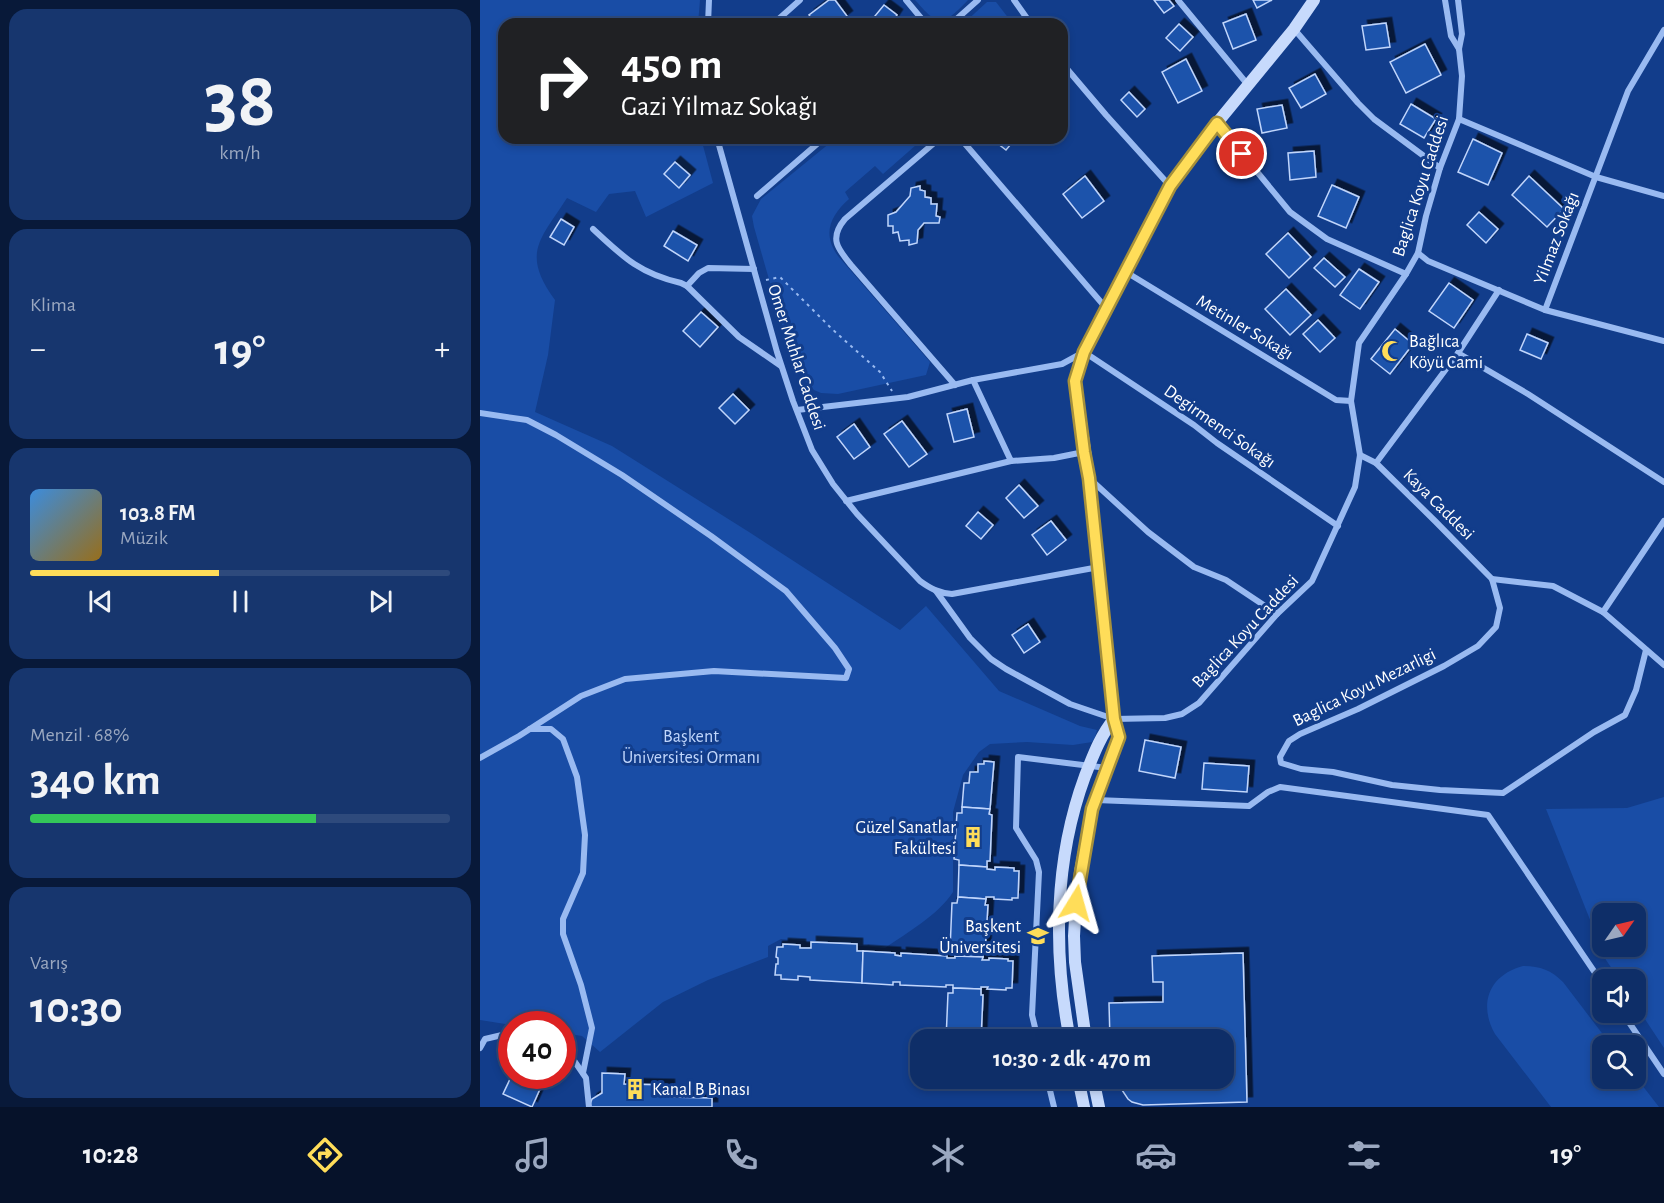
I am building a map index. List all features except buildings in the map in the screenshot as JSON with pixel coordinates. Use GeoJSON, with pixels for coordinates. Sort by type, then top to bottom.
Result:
{"type":"FeatureCollection","features":[{"type":"Feature","properties":{"kind":"street"},"geometry":{"type":"LineString","coordinates":[[708,18],[709,0]]}},
{"type":"Feature","properties":{"kind":"street"},"geometry":{"type":"LineString","coordinates":[[780,18],[801,0]]}},
{"type":"Feature","properties":{"kind":"street"},"geometry":{"type":"LineString","coordinates":[[906,0],[921,18]]}},
{"type":"Feature","properties":{"kind":"street"},"geometry":{"type":"LineString","coordinates":[[958,18],[978,0]]}},
{"type":"Feature","properties":{"kind":"street"},"geometry":{"type":"LineString","coordinates":[[1014,0],[1027,18]]}},
{"type":"Feature","properties":{"kind":"street"},"geometry":{"type":"LineString","coordinates":[[1178,0],[1248,85]]}},
{"type":"Feature","properties":{"kind":"street"},"geometry":{"type":"LineString","coordinates":[[1084,1029],[1075,962],[1076,903],[1095,800],[1119,737],[1114,719],[1089,478],[1075,381],[1084,352],[1170,186],[1314,0]]}},
{"type":"Feature","properties":{"kind":"street"},"geometry":{"type":"LineString","coordinates":[[1446,0],[1451,36],[1460,49]]}},
{"type":"Feature","properties":{"kind":"street","name":"Baglica Koyu Caddesi"},"geometry":{"type":"LineString","coordinates":[[936,591],[970,638],[991,659],[1070,704],[1114,719],[1164,718],[1182,714],[1199,703],[1276,614],[1312,581],[1355,487],[1360,455],[1352,401],[1359,343],[1418,253],[1440,168],[1459,119],[1462,89],[1460,49],[1462,34],[1458,0]]}},
{"type":"Feature","properties":{"kind":"street"},"geometry":{"type":"LineString","coordinates":[[1294,28],[1374,119],[1440,168]]}},
{"type":"Feature","properties":{"kind":"street","name":"Yilmaz Sokağı"},"geometry":{"type":"LineString","coordinates":[[1545,310],[1629,91],[1664,30]]}},
{"type":"Feature","properties":{"kind":"street"},"geometry":{"type":"LineString","coordinates":[[1068,70],[1170,186]]}},
{"type":"Feature","properties":{"kind":"street"},"geometry":{"type":"LineString","coordinates":[[1459,119],[1596,177],[1664,196]]}},
{"type":"Feature","properties":{"kind":"street"},"geometry":{"type":"LineString","coordinates":[[1217,123],[1290,212],[1327,239],[1406,274]]}},
{"type":"Feature","properties":{"kind":"street","name":"Omer Muhlar Caddesi"},"geometry":{"type":"LineString","coordinates":[[719,144],[781,366],[812,450],[822,468],[857,514],[902,564],[920,581],[936,591]]}},
{"type":"Feature","properties":{"kind":"street"},"geometry":{"type":"LineString","coordinates":[[757,196],[817,144]]}},
{"type":"Feature","properties":{"kind":"street"},"geometry":{"type":"LineString","coordinates":[[933,144],[845,219],[839,226],[836,245],[954,385]]}},
{"type":"Feature","properties":{"kind":"street"},"geometry":{"type":"LineString","coordinates":[[965,144],[1107,309]]}},
{"type":"Feature","properties":{"kind":"street"},"geometry":{"type":"LineString","coordinates":[[593,229],[626,260],[638,268],[687,286],[739,337],[781,366]]}},
{"type":"Feature","properties":{"kind":"street"},"geometry":{"type":"LineString","coordinates":[[1418,253],[1428,261],[1545,310],[1664,341]]}},
{"type":"Feature","properties":{"kind":"street"},"geometry":{"type":"LineString","coordinates":[[687,286],[699,273],[708,268],[754,269]]}},
{"type":"Feature","properties":{"kind":"street","name":"Metinler Sokağı"},"geometry":{"type":"LineString","coordinates":[[1126,272],[1336,400],[1352,401]]}},
{"type":"Feature","properties":{"kind":"street"},"geometry":{"type":"LineString","coordinates":[[1376,463],[1458,353],[1499,290]]}},
{"type":"Feature","properties":{"kind":"street"},"geometry":{"type":"LineString","coordinates":[[796,410],[897,398],[973,380],[1062,364],[1084,352]]}},
{"type":"Feature","properties":{"kind":"street","name":"Degirmenci Sokağı"},"geometry":{"type":"LineString","coordinates":[[1084,352],[1194,425],[1338,526]]}},
{"type":"Feature","properties":{"kind":"street"},"geometry":{"type":"LineString","coordinates":[[1458,353],[1528,394],[1664,482]]}},
{"type":"Feature","properties":{"kind":"street"},"geometry":{"type":"LineString","coordinates":[[973,380],[1011,461]]}},
{"type":"Feature","properties":{"kind":"street"},"geometry":{"type":"LineString","coordinates":[[480,413],[527,420],[556,435],[622,475],[702,530],[786,591],[835,648],[849,669],[846,678],[714,671],[625,679],[581,696],[480,758]]}},
{"type":"Feature","properties":{"kind":"street"},"geometry":{"type":"LineString","coordinates":[[846,501],[1011,461],[1054,458],[1084,452]]}},
{"type":"Feature","properties":{"kind":"street","name":"Kaya Caddesi"},"geometry":{"type":"LineString","coordinates":[[1360,455],[1376,463],[1492,579]]}},
{"type":"Feature","properties":{"kind":"street"},"geometry":{"type":"LineString","coordinates":[[1089,478],[1148,532],[1194,567],[1226,580],[1276,614]]}},
{"type":"Feature","properties":{"kind":"street"},"geometry":{"type":"LineString","coordinates":[[1603,612],[1664,521]]}},
{"type":"Feature","properties":{"kind":"street"},"geometry":{"type":"LineString","coordinates":[[936,591],[952,594],[1099,567]]}},
{"type":"Feature","properties":{"kind":"street"},"geometry":{"type":"LineString","coordinates":[[1492,579],[1553,586],[1603,612],[1664,665]]}},
{"type":"Feature","properties":{"kind":"street","name":"Baglica Koyu Mezarligi"},"geometry":{"type":"LineString","coordinates":[[1492,579],[1500,608],[1496,627],[1478,646],[1444,666],[1358,709],[1300,734],[1289,741],[1280,757],[1281,763],[1301,769],[1333,771],[1392,785],[1503,794],[1594,732],[1625,716],[1636,690],[1646,650]]}},
{"type":"Feature","properties":{"kind":"street"},"geometry":{"type":"LineString","coordinates":[[1069,1029],[1058,932],[1064,853],[1079,791],[1103,733],[1114,719]]}},
{"type":"Feature","properties":{"kind":"street"},"geometry":{"type":"LineString","coordinates":[[530,729],[551,729],[563,739],[577,777],[585,835],[583,873],[562,919],[563,934],[581,985],[592,1028],[583,1073]]}},
{"type":"Feature","properties":{"kind":"street"},"geometry":{"type":"LineString","coordinates":[[1035,1029],[1032,1015],[1039,872],[1036,860],[1016,828],[1018,757],[1107,768]]}},
{"type":"Feature","properties":{"kind":"street"},"geometry":{"type":"LineString","coordinates":[[1095,800],[1249,806],[1268,792],[1280,787],[1488,815],[1592,969]]}},
{"type":"Feature","properties":{"kind":"street"},"geometry":{"type":"LineString","coordinates":[[1629,1023],[1664,1074]]}},
{"type":"Feature","properties":{"kind":"street"},"geometry":{"type":"LineString","coordinates":[[480,1048],[485,1040],[498,1036]]}},
{"type":"Feature","properties":{"kind":"street"},"geometry":{"type":"LineString","coordinates":[[576,1063],[586,1078],[589,1107]]}},
{"type":"Feature","properties":{"kind":"street"},"geometry":{"type":"LineString","coordinates":[[1050,1089],[1054,1107]]}},
{"type":"Feature","properties":{"kind":"street"},"geometry":{"type":"LineString","coordinates":[[1080,1089],[1084,1107]]}},
{"type":"Feature","properties":{"kind":"street"},"geometry":{"type":"LineString","coordinates":[[1095,1089],[1099,1107]]}},
{"type":"Feature","properties":{"kind":"path"},"geometry":{"type":"LineString","coordinates":[[757,281],[780,277],[831,328],[880,372],[897,398]]}},
{"type":"Feature","properties":{"kind":"green space","name":"Başkent Üniversitesi Ormanı"},"geometry":{"type":"Polygon","coordinates":[[[480,0],[700,0],[698,18],[498,18],[498,144],[703,144],[713,183],[646,217],[635,191],[609,194],[596,212],[567,198],[542,236],[538,247],[539,270],[555,300],[548,355],[535,412],[612,446],[900,630],[926,606],[999,691],[1080,726],[1097,730],[1092,742],[1073,745],[1027,742],[990,744],[979,752],[963,775],[953,812],[953,892],[931,916],[885,948],[781,939],[768,946],[768,957],[708,980],[663,1002],[600,1052],[582,1036],[576,1035],[576,1011],[498,1011],[498,1023],[480,1020],[480,0]]]}},
{"type":"Feature","properties":{"kind":"green space"},"geometry":{"type":"Polygon","coordinates":[[[915,0],[968,0],[948,18],[934,18],[915,0]]]}},
{"type":"Feature","properties":{"kind":"green space"},"geometry":{"type":"Polygon","coordinates":[[[987,2],[996,2],[1008,18],[970,18],[987,2]]]}},
{"type":"Feature","properties":{"kind":"green space"},"geometry":{"type":"Polygon","coordinates":[[[829,144],[917,144],[883,174],[875,166],[845,192],[849,199],[837,212],[829,233],[838,256],[930,362],[926,375],[838,394],[821,393],[806,382],[796,368],[789,349],[754,227],[752,216],[761,199],[829,144]]]}},
{"type":"Feature","properties":{"kind":"green space"},"geometry":{"type":"Polygon","coordinates":[[[1664,797],[1664,1048],[1646,1021],[1646,969],[1612,969],[1605,957],[1646,957],[1646,903],[1592,903],[1592,925],[1546,809],[1627,808],[1664,797]]]}},
{"type":"Feature","properties":{"kind":"green space"},"geometry":{"type":"Polygon","coordinates":[[[1523,966],[1535,967],[1559,978],[1603,1035],[1592,1035],[1592,1089],[1645,1089],[1659,1107],[1551,1107],[1495,1034],[1490,1023],[1487,1002],[1490,992],[1502,976],[1523,966]]]}},
{"type":"Feature","properties":{"kind":"place","name":"Bağlıca Köyü Cami"},"geometry":{"type":"Point","coordinates":[1392,351]}},
{"type":"Feature","properties":{"kind":"place","name":"Güzel Sanatlar Fakültesi"},"geometry":{"type":"Point","coordinates":[973,837]}},
{"type":"Feature","properties":{"kind":"place","name":"Başkent Üniversitesi"},"geometry":{"type":"Point","coordinates":[1038,936]}},
{"type":"Feature","properties":{"kind":"place","name":"Kanal B Binası"},"geometry":{"type":"Point","coordinates":[635,1089]}},
{"type":"Feature","properties":{"kind":"route"},"geometry":{"type":"LineString","coordinates":[[1076,903],[1092,809],[1119,737],[1114,719],[1089,478],[1075,381],[1084,352],[1170,186],[1217,123],[1242,154]]}}]}
